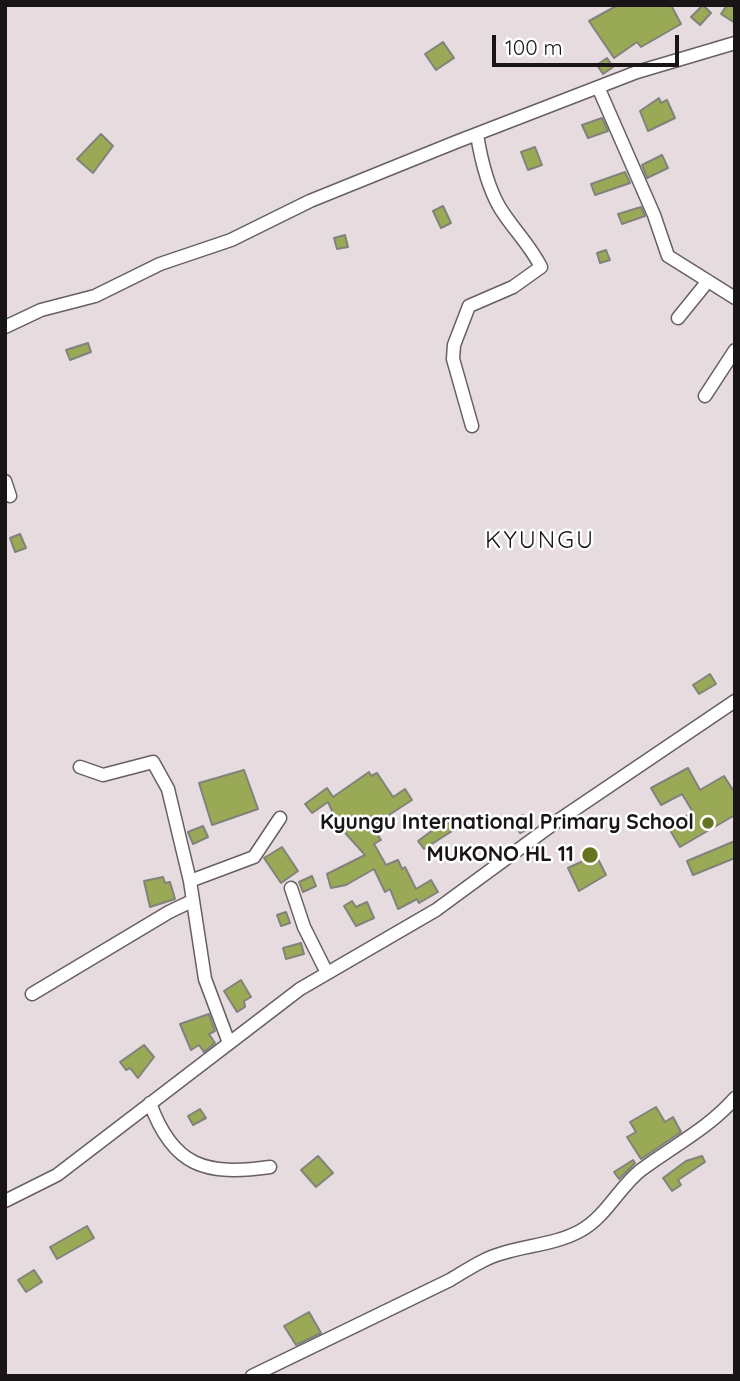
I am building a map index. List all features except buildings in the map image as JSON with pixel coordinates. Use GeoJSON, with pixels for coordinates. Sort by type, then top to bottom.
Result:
{"type":"FeatureCollection","features":[{"type":"Feature","properties":{"kind":"street"},"geometry":{"type":"LineString","coordinates":[[5,327],[40,310],[96,296],[160,264],[231,240],[310,201],[598,87],[735,43]]}},
{"type":"Feature","properties":{"kind":"street"},"geometry":{"type":"LineString","coordinates":[[598,87],[654,215],[668,256],[735,298]]}},
{"type":"Feature","properties":{"kind":"street"},"geometry":{"type":"LineString","coordinates":[[472,426],[453,359],[454,345],[469,306],[513,287],[541,267],[532,249],[500,207],[482,165],[477,135]]}},
{"type":"Feature","properties":{"kind":"street"},"geometry":{"type":"LineString","coordinates":[[678,318],[708,281]]}},
{"type":"Feature","properties":{"kind":"street"},"geometry":{"type":"LineString","coordinates":[[705,396],[735,350]]}},
{"type":"Feature","properties":{"kind":"street"},"geometry":{"type":"LineString","coordinates":[[5,481],[10,496]]}},
{"type":"Feature","properties":{"kind":"street"},"geometry":{"type":"LineString","coordinates":[[5,1201],[57,1175],[300,989],[436,910],[556,821],[735,701]]}},
{"type":"Feature","properties":{"kind":"street"},"geometry":{"type":"LineString","coordinates":[[80,767],[103,775],[153,762],[168,789],[190,881],[210,999],[229,1043]]}},
{"type":"Feature","properties":{"kind":"street"},"geometry":{"type":"LineString","coordinates":[[190,881],[254,857],[280,818]]}},
{"type":"Feature","properties":{"kind":"street"},"geometry":{"type":"LineString","coordinates":[[291,888],[304,927],[327,973]]}},
{"type":"Feature","properties":{"kind":"street"},"geometry":{"type":"LineString","coordinates":[[32,994],[192,901]]}},
{"type":"Feature","properties":{"kind":"street"},"geometry":{"type":"LineString","coordinates":[[251,1376],[450,1280],[477,1264],[502,1253],[555,1242],[582,1230],[596,1219],[639,1171],[668,1149],[695,1134],[735,1098]]}},
{"type":"Feature","properties":{"kind":"street"},"geometry":{"type":"LineString","coordinates":[[150,1103],[158,1124],[176,1152],[201,1168],[243,1170],[270,1167]]}},
{"type":"Feature","properties":{"kind":"place","name":"Kyungu International Primary School"},"geometry":{"type":"Point","coordinates":[708,823]}},
{"type":"Feature","properties":{"kind":"place","name":"MUKONO HL 11"},"geometry":{"type":"Point","coordinates":[590,855]}},
{"type":"Feature","properties":{"kind":"district","name":"KYUNGU"},"geometry":{"type":"Point","coordinates":[540,541]}}]}
